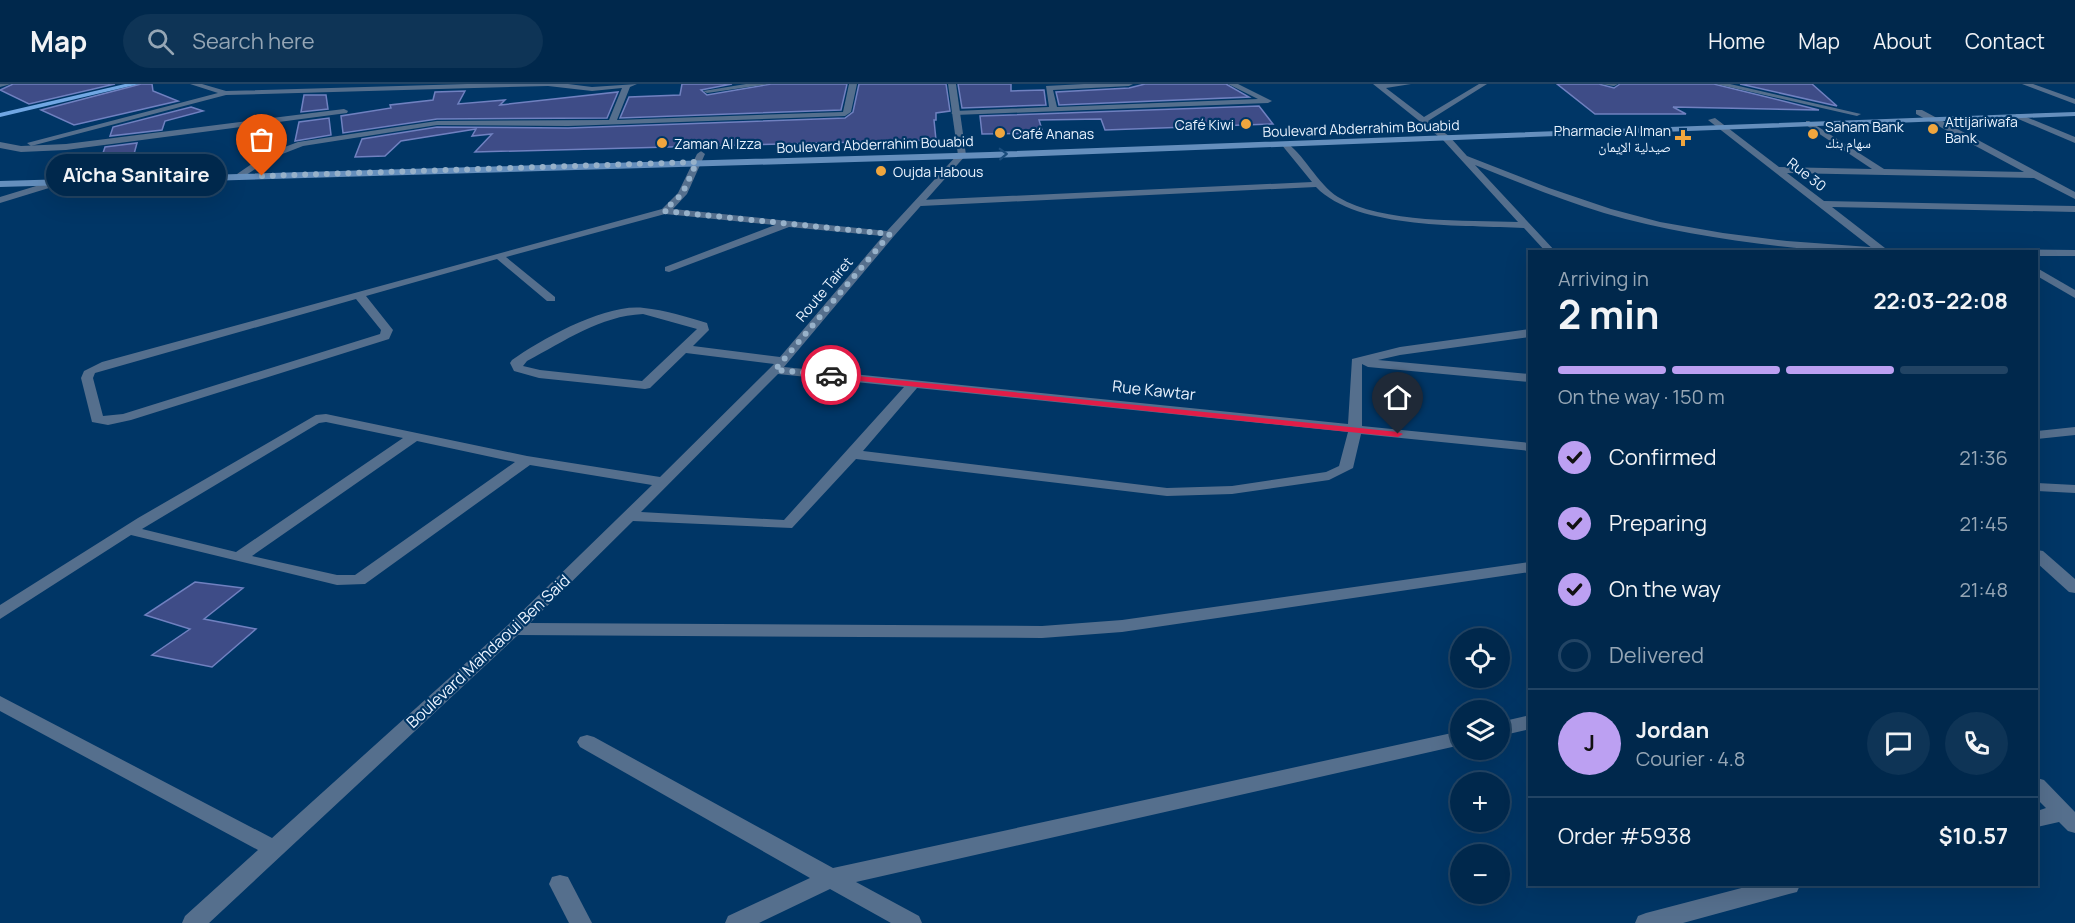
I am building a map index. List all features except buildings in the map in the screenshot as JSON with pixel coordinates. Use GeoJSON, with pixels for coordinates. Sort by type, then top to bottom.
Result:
{"type":"FeatureCollection","features":[{"type":"Feature","properties":{"kind":"main road"},"geometry":{"type":"LineString","coordinates":[[0,108],[107,84]]}},
{"type":"Feature","properties":{"kind":"main road"},"geometry":{"type":"LineString","coordinates":[[0,115],[135,84]]}},
{"type":"Feature","properties":{"kind":"main road","name":"Boulevard Abderrahim Bouabid"},"geometry":{"type":"LineString","coordinates":[[962,151],[2075,105]]}},
{"type":"Feature","properties":{"kind":"main road","name":"Boulevard Abderrahim Bouabid"},"geometry":{"type":"LineString","coordinates":[[0,175],[251,167],[1285,144],[2075,114]]}},
{"type":"Feature","properties":{"kind":"main road","name":"Boulevard Abderrahim Bouabid"},"geometry":{"type":"LineString","coordinates":[[0,184],[699,158]]}},
{"type":"Feature","properties":{"kind":"street"},"geometry":{"type":"LineString","coordinates":[[194,84],[226,93]]}},
{"type":"Feature","properties":{"kind":"street"},"geometry":{"type":"LineString","coordinates":[[4,147],[226,93],[502,85],[560,85],[592,89],[633,84]]}},
{"type":"Feature","properties":{"kind":"street"},"geometry":{"type":"LineString","coordinates":[[707,91],[765,84]]}},
{"type":"Feature","properties":{"kind":"street"},"geometry":{"type":"LineString","coordinates":[[240,176],[269,156],[301,144],[430,124],[612,122],[845,114],[848,112],[852,84]]}},
{"type":"Feature","properties":{"kind":"street"},"geometry":{"type":"LineString","coordinates":[[952,84],[962,151]]}},
{"type":"Feature","properties":{"kind":"street"},"geometry":{"type":"LineString","coordinates":[[1053,109],[1048,88],[1130,84]]}},
{"type":"Feature","properties":{"kind":"street"},"geometry":{"type":"LineString","coordinates":[[955,113],[1268,101],[1232,84]]}},
{"type":"Feature","properties":{"kind":"street"},"geometry":{"type":"LineString","coordinates":[[1605,84],[1614,84]]}},
{"type":"Feature","properties":{"kind":"street"},"geometry":{"type":"LineString","coordinates":[[1722,84],[1857,114]]}},
{"type":"Feature","properties":{"kind":"street"},"geometry":{"type":"LineString","coordinates":[[2026,84],[2075,105]]}},
{"type":"Feature","properties":{"kind":"street"},"geometry":{"type":"LineString","coordinates":[[612,122],[627,85]]}},
{"type":"Feature","properties":{"kind":"street"},"geometry":{"type":"LineString","coordinates":[[4,147],[66,147],[344,111]]}},
{"type":"Feature","properties":{"kind":"street"},"geometry":{"type":"LineString","coordinates":[[1919,112],[2075,196]]}},
{"type":"Feature","properties":{"kind":"street"},"geometry":{"type":"LineString","coordinates":[[2019,116],[2075,140]]}},
{"type":"Feature","properties":{"kind":"street","name":"Rue 30"},"geometry":{"type":"LineString","coordinates":[[1712,120],[1883,250]]}},
{"type":"Feature","properties":{"kind":"street"},"geometry":{"type":"LineString","coordinates":[[1809,123],[1882,172]]}},
{"type":"Feature","properties":{"kind":"street","name":"Route Tairet"},"geometry":{"type":"LineString","coordinates":[[779,366],[890,234],[921,203],[962,151]]}},
{"type":"Feature","properties":{"kind":"street"},"geometry":{"type":"LineString","coordinates":[[664,211],[682,194],[699,158]]}},
{"type":"Feature","properties":{"kind":"street"},"geometry":{"type":"LineString","coordinates":[[1779,170],[2037,175]]}},
{"type":"Feature","properties":{"kind":"street"},"geometry":{"type":"LineString","coordinates":[[0,200],[59,182]]}},
{"type":"Feature","properties":{"kind":"street"},"geometry":{"type":"LineString","coordinates":[[1823,204],[2075,210]]}},
{"type":"Feature","properties":{"kind":"street"},"geometry":{"type":"LineString","coordinates":[[358,294],[387,330],[385,336],[126,417],[108,421],[97,419],[87,378],[90,371],[358,294],[664,211],[890,234]]}},
{"type":"Feature","properties":{"kind":"street"},"geometry":{"type":"LineString","coordinates":[[669,269],[788,224]]}},
{"type":"Feature","properties":{"kind":"street"},"geometry":{"type":"LineString","coordinates":[[2038,252],[2075,253]]}},
{"type":"Feature","properties":{"kind":"street"},"geometry":{"type":"LineString","coordinates":[[498,255],[551,300]]}},
{"type":"Feature","properties":{"kind":"street"},"geometry":{"type":"LineString","coordinates":[[2038,272],[2075,295]]}},
{"type":"Feature","properties":{"kind":"street"},"geometry":{"type":"LineString","coordinates":[[634,311],[703,326],[704,330],[685,350],[645,385],[526,372],[518,368],[516,363],[602,319],[634,311]]}},
{"type":"Feature","properties":{"kind":"street"},"geometry":{"type":"LineString","coordinates":[[1356,362],[1400,351],[1528,333]]}},
{"type":"Feature","properties":{"kind":"street","name":"Rue Kawtar"},"geometry":{"type":"LineString","coordinates":[[685,350],[779,366],[915,383],[1528,447]]}},
{"type":"Feature","properties":{"kind":"street"},"geometry":{"type":"LineString","coordinates":[[1356,362],[1528,378]]}},
{"type":"Feature","properties":{"kind":"street"},"geometry":{"type":"LineString","coordinates":[[852,454],[1167,492],[1243,488],[1329,476],[1346,468],[1355,430],[1356,362]]}},
{"type":"Feature","properties":{"kind":"street","name":"Boulevard Mahdaoui Ben Said"},"geometry":{"type":"LineString","coordinates":[[193,923],[514,629],[779,366]]}},
{"type":"Feature","properties":{"kind":"street"},"geometry":{"type":"LineString","coordinates":[[629,516],[787,525],[796,518],[915,383]]}},
{"type":"Feature","properties":{"kind":"street"},"geometry":{"type":"LineString","coordinates":[[0,613],[132,530],[142,521],[316,418],[527,460],[662,482]]}},
{"type":"Feature","properties":{"kind":"street"},"geometry":{"type":"LineString","coordinates":[[2038,435],[2075,431]]}},
{"type":"Feature","properties":{"kind":"street"},"geometry":{"type":"LineString","coordinates":[[238,558],[414,437]]}},
{"type":"Feature","properties":{"kind":"street"},"geometry":{"type":"LineString","coordinates":[[132,530],[141,536],[337,580],[359,580],[527,460]]}},
{"type":"Feature","properties":{"kind":"street"},"geometry":{"type":"LineString","coordinates":[[2038,487],[2075,489]]}},
{"type":"Feature","properties":{"kind":"street"},"geometry":{"type":"LineString","coordinates":[[2038,556],[2075,588]]}},
{"type":"Feature","properties":{"kind":"street"},"geometry":{"type":"LineString","coordinates":[[514,629],[1041,632],[1122,626],[1528,567]]}},
{"type":"Feature","properties":{"kind":"street"},"geometry":{"type":"LineString","coordinates":[[0,703],[274,849]]}},
{"type":"Feature","properties":{"kind":"street"},"geometry":{"type":"LineString","coordinates":[[1510,727],[1528,722]]}},
{"type":"Feature","properties":{"kind":"street"},"geometry":{"type":"LineString","coordinates":[[736,923],[831,878],[1450,740]]}},
{"type":"Feature","properties":{"kind":"street"},"geometry":{"type":"LineString","coordinates":[[587,742],[911,923]]}},
{"type":"Feature","properties":{"kind":"street"},"geometry":{"type":"LineString","coordinates":[[2038,787],[2069,819]]}},
{"type":"Feature","properties":{"kind":"street"},"geometry":{"type":"LineString","coordinates":[[2038,819],[2069,819]]}},
{"type":"Feature","properties":{"kind":"street"},"geometry":{"type":"LineString","coordinates":[[560,884],[581,923]]}},
{"type":"Feature","properties":{"kind":"street"},"geometry":{"type":"LineString","coordinates":[[1646,923],[1785,886]]}},
{"type":"Feature","properties":{"kind":"lane"},"geometry":{"type":"LineString","coordinates":[[1378,86],[1408,84]]}},
{"type":"Feature","properties":{"kind":"lane"},"geometry":{"type":"LineString","coordinates":[[1424,120],[1484,84]]}},
{"type":"Feature","properties":{"kind":"lane"},"geometry":{"type":"LineString","coordinates":[[1378,86],[1446,138],[1549,250]]}},
{"type":"Feature","properties":{"kind":"lane"},"geometry":{"type":"LineString","coordinates":[[1285,144],[1334,199],[1394,216],[1526,225]]}},
{"type":"Feature","properties":{"kind":"lane"},"geometry":{"type":"LineString","coordinates":[[1465,158],[1579,202],[1628,217],[1768,243],[1870,250]]}},
{"type":"Feature","properties":{"kind":"lane"},"geometry":{"type":"LineString","coordinates":[[921,203],[1320,184]]}},
{"type":"Feature","properties":{"kind":"way so far"},"geometry":{"type":"LineString","coordinates":[[262,176],[697,162],[682,194],[664,211],[890,234],[775,370],[831,375]]}},
{"type":"Feature","properties":{"kind":"place","name":"Café Kiwi"},"geometry":{"type":"Point","coordinates":[1246,124]}},
{"type":"Feature","properties":{"kind":"place","name":"Attijariwafa Bank"},"geometry":{"type":"Point","coordinates":[1933,129]}},
{"type":"Feature","properties":{"kind":"place","name":"Café Ananas"},"geometry":{"type":"Point","coordinates":[1000,133]}},
{"type":"Feature","properties":{"kind":"place","name":"Saham Bank سهام بنك"},"geometry":{"type":"Point","coordinates":[1813,134]}},
{"type":"Feature","properties":{"kind":"place","name":"Pharmacie Al Iman صيدلية الإيمان"},"geometry":{"type":"Point","coordinates":[1683,138]}},
{"type":"Feature","properties":{"kind":"place","name":"Zaman Al Izza"},"geometry":{"type":"Point","coordinates":[662,143]}},
{"type":"Feature","properties":{"kind":"place","name":"Oujda Habous"},"geometry":{"type":"Point","coordinates":[881,171]}},
{"type":"Feature","properties":{"kind":"place","name":"Aïcha Sanitaire"},"geometry":{"type":"Point","coordinates":[262,176]}},
{"type":"Feature","properties":{"kind":"route"},"geometry":{"type":"LineString","coordinates":[[831,375],[1398,434]]}}]}
